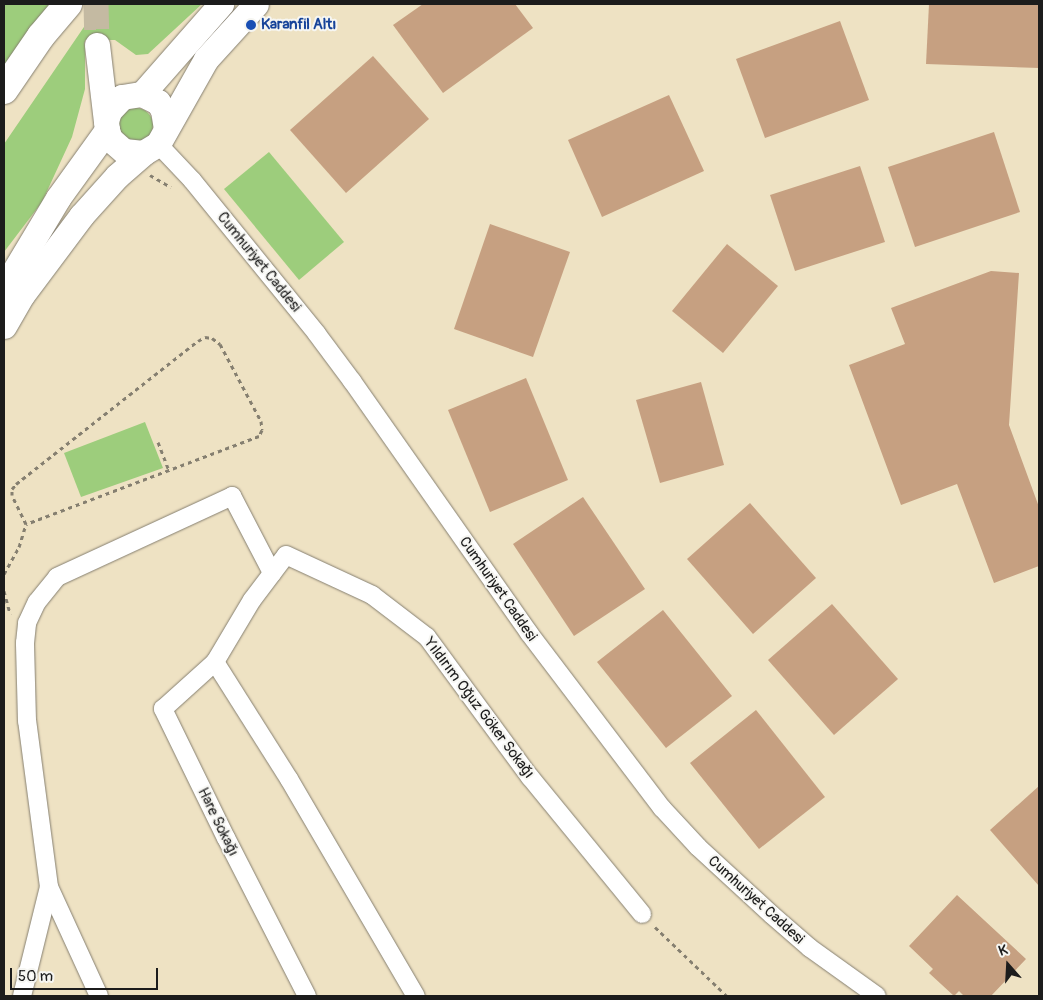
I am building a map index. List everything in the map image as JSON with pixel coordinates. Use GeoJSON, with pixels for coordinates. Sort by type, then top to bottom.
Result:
{"type":"FeatureCollection","features":[{"type":"Feature","properties":{"kind":"highway"},"geometry":{"type":"LineString","coordinates":[[4,90],[41,36],[68,4]]}},
{"type":"Feature","properties":{"kind":"main road"},"geometry":{"type":"LineString","coordinates":[[4,288],[58,198],[106,125],[114,103],[137,94],[221,4]]}},
{"type":"Feature","properties":{"kind":"main road"},"geometry":{"type":"LineString","coordinates":[[4,326],[22,295],[81,216],[117,176],[156,142],[206,59],[256,4]]}},
{"type":"Feature","properties":{"kind":"main road"},"geometry":{"type":"LineString","coordinates":[[97,52],[110,76],[137,94],[158,102],[163,110],[156,142],[124,151],[110,139],[106,125],[97,52]]}},
{"type":"Feature","properties":{"kind":"street","name":"Cumhuriyet Caddesi"},"geometry":{"type":"LineString","coordinates":[[156,142],[192,180],[317,334],[529,633],[662,808],[698,847],[772,915],[810,948],[877,996]]}},
{"type":"Feature","properties":{"kind":"street"},"geometry":{"type":"LineString","coordinates":[[99,996],[49,887],[27,721],[25,643],[27,623],[36,602],[57,577],[232,496],[272,573]]}},
{"type":"Feature","properties":{"kind":"street","name":"Yıldırım Oğuz Göker Sokağı"},"geometry":{"type":"LineString","coordinates":[[215,662],[252,600],[286,555],[372,595],[426,638],[530,776],[642,914]]}},
{"type":"Feature","properties":{"kind":"street","name":"Hare Sokağı"},"geometry":{"type":"LineString","coordinates":[[215,662],[163,709],[226,838],[307,996]]}},
{"type":"Feature","properties":{"kind":"street"},"geometry":{"type":"LineString","coordinates":[[215,662],[289,779],[416,996]]}},
{"type":"Feature","properties":{"kind":"street"},"geometry":{"type":"LineString","coordinates":[[22,996],[49,887]]}},
{"type":"Feature","properties":{"kind":"path"},"geometry":{"type":"LineString","coordinates":[[4,574],[19,547],[26,524],[12,495],[12,489],[16,484],[198,341],[205,337],[212,338],[220,344],[261,421],[262,430],[259,436],[26,524]]}},
{"type":"Feature","properties":{"kind":"path"},"geometry":{"type":"LineString","coordinates":[[158,442],[169,470]]}},
{"type":"Feature","properties":{"kind":"path"},"geometry":{"type":"LineString","coordinates":[[642,914],[727,996]]}},
{"type":"Feature","properties":{"kind":"green space"},"geometry":{"type":"Polygon","coordinates":[[[4,4],[53,4],[4,67],[4,4]]]}},
{"type":"Feature","properties":{"kind":"green space"},"geometry":{"type":"Polygon","coordinates":[[[104,4],[202,4],[148,54],[136,55],[115,40],[85,40],[85,89],[72,137],[42,202],[4,252],[4,144],[86,24],[104,4]]]}},
{"type":"Feature","properties":{"kind":"green space"},"geometry":{"type":"Polygon","coordinates":[[[136,108],[143,109],[148,113],[152,118],[152,132],[148,137],[143,141],[136,142],[129,141],[124,137],[120,132],[119,125],[120,118],[124,113],[129,109],[136,108]]]}},
{"type":"Feature","properties":{"kind":"green space"},"geometry":{"type":"Polygon","coordinates":[[[269,152],[344,242],[299,280],[224,189],[269,152]]]}},
{"type":"Feature","properties":{"kind":"green space"},"geometry":{"type":"Polygon","coordinates":[[[145,422],[163,468],[81,497],[64,453],[145,422]]]}},
{"type":"Feature","properties":{"kind":"building"},"geometry":{"type":"Polygon","coordinates":[[[423,4],[515,4],[533,28],[443,93],[393,25],[423,4]]]}},
{"type":"Feature","properties":{"kind":"building"},"geometry":{"type":"Polygon","coordinates":[[[929,4],[1039,4],[1039,68],[926,64],[929,4]]]}},
{"type":"Feature","properties":{"kind":"building"},"geometry":{"type":"Polygon","coordinates":[[[840,21],[869,100],[765,138],[736,59],[840,21]]]}},
{"type":"Feature","properties":{"kind":"building"},"geometry":{"type":"Polygon","coordinates":[[[373,56],[429,119],[346,193],[290,130],[373,56]]]}},
{"type":"Feature","properties":{"kind":"building"},"geometry":{"type":"Polygon","coordinates":[[[669,95],[704,171],[602,217],[568,140],[669,95]]]}},
{"type":"Feature","properties":{"kind":"building"},"geometry":{"type":"Polygon","coordinates":[[[994,132],[1020,212],[915,247],[888,167],[994,132]]]}},
{"type":"Feature","properties":{"kind":"building"},"geometry":{"type":"Polygon","coordinates":[[[860,166],[885,242],[795,271],[770,195],[860,166]]]}},
{"type":"Feature","properties":{"kind":"building"},"geometry":{"type":"Polygon","coordinates":[[[490,224],[570,252],[533,357],[454,329],[490,224]]]}},
{"type":"Feature","properties":{"kind":"building"},"geometry":{"type":"Polygon","coordinates":[[[727,244],[778,286],[723,353],[672,311],[727,244]]]}},
{"type":"Feature","properties":{"kind":"building"},"geometry":{"type":"Polygon","coordinates":[[[991,271],[1019,273],[1009,425],[1039,507],[1039,566],[994,583],[957,484],[901,505],[849,365],[905,344],[891,308],[991,271]]]}},
{"type":"Feature","properties":{"kind":"building"},"geometry":{"type":"Polygon","coordinates":[[[526,378],[568,480],[490,512],[448,410],[526,378]]]}},
{"type":"Feature","properties":{"kind":"building"},"geometry":{"type":"Polygon","coordinates":[[[701,382],[724,465],[660,483],[636,400],[701,382]]]}},
{"type":"Feature","properties":{"kind":"building"},"geometry":{"type":"Polygon","coordinates":[[[583,497],[645,589],[574,636],[513,544],[583,497]]]}},
{"type":"Feature","properties":{"kind":"building"},"geometry":{"type":"Polygon","coordinates":[[[750,503],[816,578],[753,634],[687,559],[750,503]]]}},
{"type":"Feature","properties":{"kind":"building"},"geometry":{"type":"Polygon","coordinates":[[[832,604],[898,679],[834,735],[768,660],[832,604]]]}},
{"type":"Feature","properties":{"kind":"building"},"geometry":{"type":"Polygon","coordinates":[[[663,610],[732,696],[666,748],[597,662],[663,610]]]}},
{"type":"Feature","properties":{"kind":"building"},"geometry":{"type":"Polygon","coordinates":[[[756,710],[825,797],[759,849],[690,763],[756,710]]]}},
{"type":"Feature","properties":{"kind":"building"},"geometry":{"type":"Polygon","coordinates":[[[1039,786],[1039,886],[990,830],[1039,786]]]}},
{"type":"Feature","properties":{"kind":"building"},"geometry":{"type":"Polygon","coordinates":[[[957,895],[1026,959],[991,996],[964,996],[959,991],[954,996],[929,973],[933,969],[909,946],[957,895]]]}},
{"type":"Feature","properties":{"kind":"tunnel"},"geometry":{"type":"LineString","coordinates":[[96,4],[97,45]]}},
{"type":"Feature","properties":{"kind":"place","name":"Karanfil Altı"},"geometry":{"type":"Point","coordinates":[251,25]}}]}
